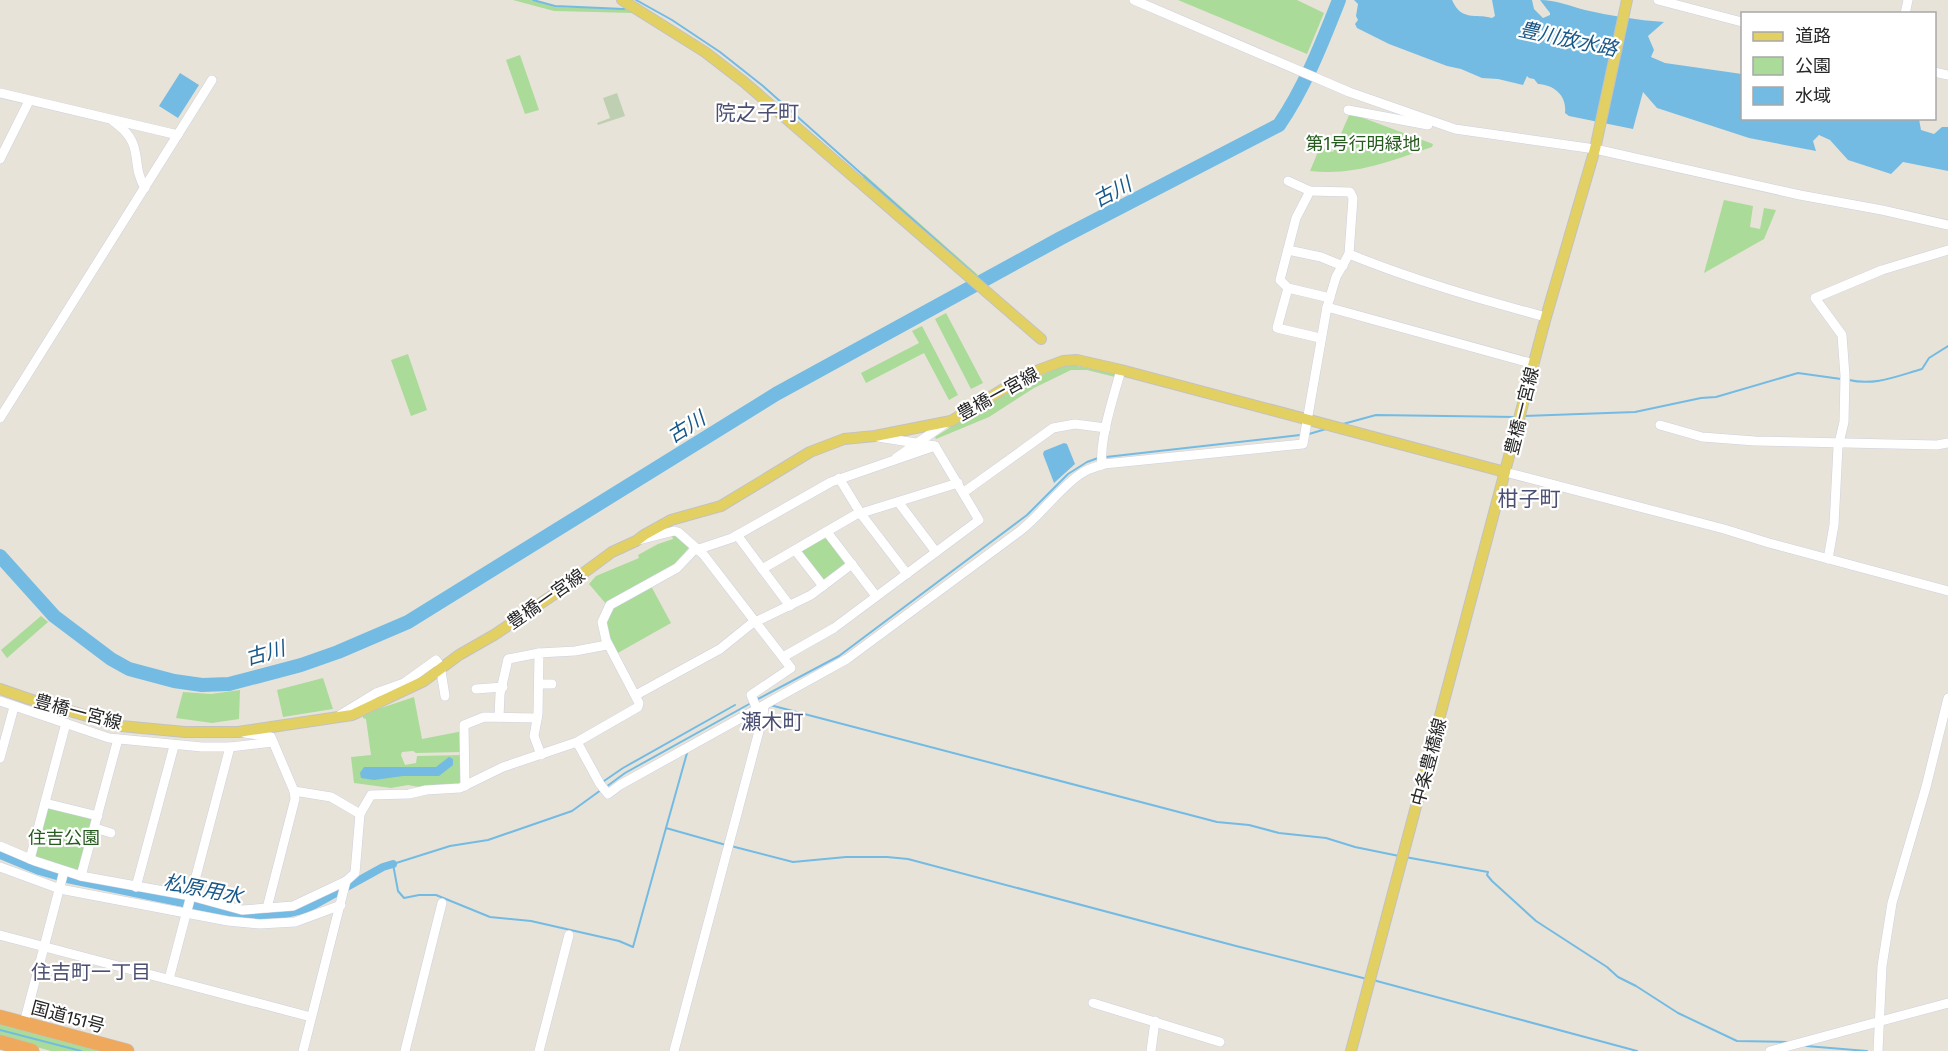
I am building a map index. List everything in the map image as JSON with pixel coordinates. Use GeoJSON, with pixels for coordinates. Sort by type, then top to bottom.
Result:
{"type":"FeatureCollection","features":[{"type":"Feature","properties":{"kind":"highway","name":"国道151号"},"geometry":{"type":"LineString","coordinates":[[0,1017],[128,1051]]}},
{"type":"Feature","properties":{"kind":"highway"},"geometry":{"type":"LineString","coordinates":[[0,1042],[14,1049],[32,1051]]}},
{"type":"Feature","properties":{"kind":"main road","name":"豊橋一宮線"},"geometry":{"type":"LineString","coordinates":[[622,0],[705,52],[744,82],[1041,339]]}},
{"type":"Feature","properties":{"kind":"main road","name":"豊橋一宮線"},"geometry":{"type":"LineString","coordinates":[[0,689],[121,726],[194,732],[238,732],[357,713],[420,683],[559,591],[612,552],[671,520],[721,506],[810,452],[844,440],[951,421],[1028,374],[1063,361],[1077,360],[1121,370],[1307,424],[1336,426],[1505,472],[1546,317],[1595,149],[1627,0]]}},
{"type":"Feature","properties":{"kind":"main road","name":"中条豊橋線"},"geometry":{"type":"LineString","coordinates":[[1351,1051],[1505,472]]}},
{"type":"Feature","properties":{"kind":"street"},"geometry":{"type":"LineString","coordinates":[[1134,0],[1349,92],[1446,126],[1477,133],[1595,149],[1800,195],[1948,225]]}},
{"type":"Feature","properties":{"kind":"street"},"geometry":{"type":"LineString","coordinates":[[1658,0],[1741,21]]}},
{"type":"Feature","properties":{"kind":"street"},"geometry":{"type":"LineString","coordinates":[[0,418],[212,80]]}},
{"type":"Feature","properties":{"kind":"street"},"geometry":{"type":"LineString","coordinates":[[0,93],[178,135]]}},
{"type":"Feature","properties":{"kind":"street"},"geometry":{"type":"LineString","coordinates":[[0,159],[29,101]]}},
{"type":"Feature","properties":{"kind":"street"},"geometry":{"type":"LineString","coordinates":[[1348,110],[1433,126],[1446,126]]}},
{"type":"Feature","properties":{"kind":"street"},"geometry":{"type":"LineString","coordinates":[[108,118],[122,128],[134,144],[140,181],[145,188]]}},
{"type":"Feature","properties":{"kind":"street"},"geometry":{"type":"LineString","coordinates":[[577,742],[602,788],[608,794],[684,744],[853,655],[1020,531],[1077,476],[1101,460],[1303,444],[1328,302],[1336,277],[1349,254],[1353,198],[1350,192],[1310,192],[1288,181]]}},
{"type":"Feature","properties":{"kind":"street"},"geometry":{"type":"LineString","coordinates":[[1310,192],[1296,218],[1280,280],[1288,288],[1534,364]]}},
{"type":"Feature","properties":{"kind":"street"},"geometry":{"type":"LineString","coordinates":[[1288,250],[1321,257],[1343,266]]}},
{"type":"Feature","properties":{"kind":"street"},"geometry":{"type":"LineString","coordinates":[[1828,559],[1834,525],[1839,443],[1844,422],[1842,335],[1815,298],[1882,270],[1948,250]]}},
{"type":"Feature","properties":{"kind":"street"},"geometry":{"type":"LineString","coordinates":[[1349,254],[1390,271],[1458,293],[1546,317]]}},
{"type":"Feature","properties":{"kind":"street"},"geometry":{"type":"LineString","coordinates":[[1288,288],[1277,328],[1320,338]]}},
{"type":"Feature","properties":{"kind":"street"},"geometry":{"type":"LineString","coordinates":[[1101,460],[1106,428],[1121,370]]}},
{"type":"Feature","properties":{"kind":"street"},"geometry":{"type":"LineString","coordinates":[[891,462],[951,421]]}},
{"type":"Feature","properties":{"kind":"street"},"geometry":{"type":"LineString","coordinates":[[964,492],[1053,428],[1075,424],[1106,428]]}},
{"type":"Feature","properties":{"kind":"street"},"geometry":{"type":"LineString","coordinates":[[1660,425],[1702,437],[1755,441],[1937,445],[1948,443]]}},
{"type":"Feature","properties":{"kind":"street"},"geometry":{"type":"LineString","coordinates":[[783,657],[834,628],[980,520],[935,447],[875,436]]}},
{"type":"Feature","properties":{"kind":"street"},"geometry":{"type":"LineString","coordinates":[[0,846],[64,873],[191,897],[242,910],[292,906],[301,903],[345,882],[355,873],[360,814],[367,798],[376,794],[409,794],[465,786],[503,767],[577,742],[638,707],[639,702],[636,695],[607,645],[602,622],[610,605],[676,568],[693,551],[737,535],[839,478],[935,447]]}},
{"type":"Feature","properties":{"kind":"street"},"geometry":{"type":"LineString","coordinates":[[1505,472],[1948,591]]}},
{"type":"Feature","properties":{"kind":"street"},"geometry":{"type":"LineString","coordinates":[[839,478],[861,514],[907,574]]}},
{"type":"Feature","properties":{"kind":"street"},"geometry":{"type":"LineString","coordinates":[[762,569],[861,514],[958,483]]}},
{"type":"Feature","properties":{"kind":"street"},"geometry":{"type":"LineString","coordinates":[[898,503],[936,552]]}},
{"type":"Feature","properties":{"kind":"street"},"geometry":{"type":"LineString","coordinates":[[636,541],[674,531],[678,532],[698,549],[794,671],[752,694],[761,705],[763,716],[674,1051]]}},
{"type":"Feature","properties":{"kind":"street"},"geometry":{"type":"LineString","coordinates":[[827,532],[876,596]]}},
{"type":"Feature","properties":{"kind":"street"},"geometry":{"type":"LineString","coordinates":[[737,535],[790,606]]}},
{"type":"Feature","properties":{"kind":"street"},"geometry":{"type":"LineString","coordinates":[[795,550],[823,586]]}},
{"type":"Feature","properties":{"kind":"street"},"geometry":{"type":"LineString","coordinates":[[636,695],[720,649],[756,622],[790,606],[823,586],[852,564]]}},
{"type":"Feature","properties":{"kind":"street"},"geometry":{"type":"LineString","coordinates":[[500,717],[499,700],[508,659],[607,645]]}},
{"type":"Feature","properties":{"kind":"street"},"geometry":{"type":"LineString","coordinates":[[539,653],[537,718],[534,736],[541,755]]}},
{"type":"Feature","properties":{"kind":"street"},"geometry":{"type":"LineString","coordinates":[[439,670],[445,696]]}},
{"type":"Feature","properties":{"kind":"street"},"geometry":{"type":"LineString","coordinates":[[539,684],[552,684]]}},
{"type":"Feature","properties":{"kind":"street"},"geometry":{"type":"LineString","coordinates":[[476,689],[503,687]]}},
{"type":"Feature","properties":{"kind":"street"},"geometry":{"type":"LineString","coordinates":[[1878,1051],[1882,966],[1892,903],[1926,787],[1948,699]]}},
{"type":"Feature","properties":{"kind":"street"},"geometry":{"type":"LineString","coordinates":[[0,701],[109,738],[174,746],[230,747],[273,742]]}},
{"type":"Feature","properties":{"kind":"street"},"geometry":{"type":"LineString","coordinates":[[0,758],[14,707]]}},
{"type":"Feature","properties":{"kind":"street"},"geometry":{"type":"LineString","coordinates":[[465,786],[464,724],[484,717],[537,718]]}},
{"type":"Feature","properties":{"kind":"street"},"geometry":{"type":"LineString","coordinates":[[30,859],[66,723]]}},
{"type":"Feature","properties":{"kind":"street"},"geometry":{"type":"LineString","coordinates":[[238,732],[272,737],[294,791],[295,799],[267,908]]}},
{"type":"Feature","properties":{"kind":"street"},"geometry":{"type":"LineString","coordinates":[[81,876],[118,739]]}},
{"type":"Feature","properties":{"kind":"street"},"geometry":{"type":"LineString","coordinates":[[136,887],[174,746]]}},
{"type":"Feature","properties":{"kind":"street"},"geometry":{"type":"LineString","coordinates":[[169,979],[230,747]]}},
{"type":"Feature","properties":{"kind":"street"},"geometry":{"type":"LineString","coordinates":[[294,791],[331,797],[360,814]]}},
{"type":"Feature","properties":{"kind":"street"},"geometry":{"type":"LineString","coordinates":[[45,803],[98,816]]}},
{"type":"Feature","properties":{"kind":"street"},"geometry":{"type":"LineString","coordinates":[[94,828],[111,833]]}},
{"type":"Feature","properties":{"kind":"street"},"geometry":{"type":"LineString","coordinates":[[0,867],[60,887],[245,923],[280,924],[305,920],[342,902]]}},
{"type":"Feature","properties":{"kind":"street"},"geometry":{"type":"LineString","coordinates":[[24,1023],[64,873]]}},
{"type":"Feature","properties":{"kind":"street"},"geometry":{"type":"LineString","coordinates":[[303,1051],[342,902],[345,882]]}},
{"type":"Feature","properties":{"kind":"street"},"geometry":{"type":"LineString","coordinates":[[405,1051],[442,903]]}},
{"type":"Feature","properties":{"kind":"street"},"geometry":{"type":"LineString","coordinates":[[0,935],[311,1017]]}},
{"type":"Feature","properties":{"kind":"street"},"geometry":{"type":"LineString","coordinates":[[540,1051],[569,935]]}},
{"type":"Feature","properties":{"kind":"street"},"geometry":{"type":"LineString","coordinates":[[1093,1003],[1220,1042]]}},
{"type":"Feature","properties":{"kind":"street"},"geometry":{"type":"LineString","coordinates":[[1770,1051],[1948,1003]]}},
{"type":"Feature","properties":{"kind":"street"},"geometry":{"type":"LineString","coordinates":[[1151,1051],[1155,1021]]}},
{"type":"Feature","properties":{"kind":"green space"},"geometry":{"type":"Polygon","coordinates":[[[513,0],[531,0],[555,7],[624,9],[626,7],[635,13],[554,11],[513,0]]]}},
{"type":"Feature","properties":{"kind":"green space"},"geometry":{"type":"Polygon","coordinates":[[[1178,0],[1297,0],[1324,13],[1307,54],[1178,0]]]}},
{"type":"Feature","properties":{"kind":"green space"},"geometry":{"type":"Polygon","coordinates":[[[520,55],[539,110],[525,114],[506,60],[520,55]]]}},
{"type":"Feature","properties":{"kind":"green space"},"geometry":{"type":"Polygon","coordinates":[[[617,93],[625,116],[598,125],[597,123],[610,118],[603,98],[617,93]]]}},
{"type":"Feature","properties":{"kind":"green space","name":"第1号行明緑地"},"geometry":{"type":"Polygon","coordinates":[[[1350,113],[1433,144],[1432,147],[1357,169],[1310,171],[1320,147],[1333,152],[1350,113]]]}},
{"type":"Feature","properties":{"kind":"green space"},"geometry":{"type":"Polygon","coordinates":[[[864,174],[978,275],[975,277],[863,179],[864,174]]]}},
{"type":"Feature","properties":{"kind":"green space"},"geometry":{"type":"Polygon","coordinates":[[[1724,200],[1753,206],[1750,227],[1760,229],[1764,208],[1776,210],[1764,239],[1704,273],[1724,200]]]}},
{"type":"Feature","properties":{"kind":"green space"},"geometry":{"type":"Polygon","coordinates":[[[946,313],[983,383],[971,389],[935,319],[946,313]]]}},
{"type":"Feature","properties":{"kind":"green space"},"geometry":{"type":"Polygon","coordinates":[[[922,326],[958,395],[949,400],[924,353],[866,383],[861,373],[919,343],[912,331],[922,326]]]}},
{"type":"Feature","properties":{"kind":"green space"},"geometry":{"type":"Polygon","coordinates":[[[408,354],[427,410],[411,416],[391,360],[408,354]]]}},
{"type":"Feature","properties":{"kind":"green space"},"geometry":{"type":"Polygon","coordinates":[[[1067,364],[1116,374],[1115,377],[1087,370],[1071,370],[1034,388],[989,417],[936,439],[935,437],[1013,388],[1067,364]]]}},
{"type":"Feature","properties":{"kind":"green space"},"geometry":{"type":"Polygon","coordinates":[[[675,535],[690,546],[677,564],[607,605],[589,584],[596,576],[639,558],[638,555],[673,539],[672,536],[675,535]]]}},
{"type":"Feature","properties":{"kind":"green space"},"geometry":{"type":"Polygon","coordinates":[[[823,538],[829,539],[845,560],[844,566],[826,579],[820,579],[801,555],[803,549],[823,538]]]}},
{"type":"Feature","properties":{"kind":"green space"},"geometry":{"type":"Polygon","coordinates":[[[651,586],[671,623],[616,654],[609,642],[605,622],[616,604],[651,586]]]}},
{"type":"Feature","properties":{"kind":"green space"},"geometry":{"type":"Polygon","coordinates":[[[41,616],[48,622],[7,658],[1,650],[41,616]]]}},
{"type":"Feature","properties":{"kind":"green space"},"geometry":{"type":"Polygon","coordinates":[[[323,678],[333,709],[283,717],[277,690],[323,678]]]}},
{"type":"Feature","properties":{"kind":"green space"},"geometry":{"type":"Polygon","coordinates":[[[240,690],[239,719],[212,723],[176,718],[183,692],[211,694],[240,690]]]}},
{"type":"Feature","properties":{"kind":"green space"},"geometry":{"type":"Polygon","coordinates":[[[414,697],[422,739],[463,731],[463,752],[402,752],[405,765],[416,763],[417,756],[463,755],[462,783],[431,789],[408,785],[391,788],[354,783],[351,757],[371,755],[366,719],[363,718],[363,714],[414,697]]]}},
{"type":"Feature","properties":{"kind":"green space","name":"住吉公園"},"geometry":{"type":"Polygon","coordinates":[[[50,806],[92,817],[79,870],[36,858],[34,855],[46,808],[50,806]]]}},
{"type":"Feature","properties":{"kind":"green space"},"geometry":{"type":"Polygon","coordinates":[[[0,1023],[106,1051],[51,1051],[0,1037],[0,1023]]]}},
{"type":"Feature","properties":{"kind":"water","name":"豊川放水路"},"geometry":{"type":"Polygon","coordinates":[[[1354,0],[1452,0],[1456,7],[1465,14],[1492,18],[1495,16],[1492,0],[1532,0],[1534,9],[1543,18],[1550,15],[1540,0],[1546,0],[1605,14],[1664,22],[1648,36],[1654,50],[1651,57],[1665,63],[1741,74],[1741,120],[1919,120],[1921,130],[1934,134],[1942,127],[1948,127],[1948,171],[1903,162],[1891,174],[1848,160],[1830,140],[1819,135],[1813,141],[1816,151],[1749,138],[1657,108],[1643,92],[1633,129],[1569,116],[1565,113],[1564,101],[1559,92],[1538,84],[1527,76],[1523,85],[1482,78],[1389,44],[1357,28],[1355,24],[1358,20],[1356,16],[1358,4],[1354,0]]]}},
{"type":"Feature","properties":{"kind":"water"},"geometry":{"type":"Polygon","coordinates":[[[180,73],[199,85],[178,118],[159,106],[180,73]]]}},
{"type":"Feature","properties":{"kind":"water"},"geometry":{"type":"Polygon","coordinates":[[[1064,443],[1067,444],[1075,464],[1054,483],[1043,454],[1044,451],[1064,443]]]}},
{"type":"Feature","properties":{"kind":"water"},"geometry":{"type":"Polygon","coordinates":[[[449,757],[453,759],[453,765],[439,776],[403,776],[374,780],[361,778],[360,773],[364,767],[436,767],[449,757]]]}},
{"type":"Feature","properties":{"kind":"waterway"},"geometry":{"type":"LineString","coordinates":[[533,0],[555,6],[624,9],[627,6]]}},
{"type":"Feature","properties":{"kind":"waterway"},"geometry":{"type":"LineString","coordinates":[[636,0],[672,20],[720,52],[763,86],[975,275]]}},
{"type":"Feature","properties":{"kind":"waterway","name":"古川"},"geometry":{"type":"LineString","coordinates":[[0,556],[54,616],[111,659],[129,669],[174,681],[202,685],[229,684],[301,665],[338,652],[408,622],[776,394],[1061,238],[1279,125],[1305,80],[1339,0]]}},
{"type":"Feature","properties":{"kind":"waterway"},"geometry":{"type":"LineString","coordinates":[[1849,380],[1877,381],[1922,369],[1929,358],[1948,346]]}},
{"type":"Feature","properties":{"kind":"waterway"},"geometry":{"type":"LineString","coordinates":[[1522,416],[1635,412],[1716,397],[1798,373],[1841,379]]}},
{"type":"Feature","properties":{"kind":"waterway"},"geometry":{"type":"LineString","coordinates":[[1343,424],[1376,415],[1516,417]]}},
{"type":"Feature","properties":{"kind":"waterway"},"geometry":{"type":"LineString","coordinates":[[1309,434],[1326,429]]}},
{"type":"Feature","properties":{"kind":"waterway"},"geometry":{"type":"LineString","coordinates":[[1106,457],[1300,435]]}},
{"type":"Feature","properties":{"kind":"waterway"},"geometry":{"type":"LineString","coordinates":[[756,700],[839,656],[1027,515],[1068,474],[1098,458]]}},
{"type":"Feature","properties":{"kind":"waterway"},"geometry":{"type":"LineString","coordinates":[[606,787],[625,773],[751,703]]}},
{"type":"Feature","properties":{"kind":"waterway"},"geometry":{"type":"LineString","coordinates":[[604,781],[735,705]]}},
{"type":"Feature","properties":{"kind":"waterway"},"geometry":{"type":"LineString","coordinates":[[770,705],[1217,822],[1249,825],[1279,833],[1326,838],[1399,856]]}},
{"type":"Feature","properties":{"kind":"waterway"},"geometry":{"type":"LineString","coordinates":[[666,828],[687,753]]}},
{"type":"Feature","properties":{"kind":"waterway"},"geometry":{"type":"LineString","coordinates":[[601,790],[572,811],[488,840],[450,846],[393,864],[398,891],[404,898],[436,895],[490,917],[531,921],[619,941],[633,947],[666,828],[726,845]]}},
{"type":"Feature","properties":{"kind":"waterway"},"geometry":{"type":"LineString","coordinates":[[731,846],[793,862],[846,857],[908,859],[1367,979]]}},
{"type":"Feature","properties":{"kind":"waterway","name":"松原用水"},"geometry":{"type":"LineString","coordinates":[[0,855],[39,871],[67,879],[241,915],[276,916],[307,909],[383,867],[393,864]]}},
{"type":"Feature","properties":{"kind":"waterway"},"geometry":{"type":"LineString","coordinates":[[1405,857],[1488,872],[1487,875],[1492,881],[1536,921],[1607,967],[1618,977],[1678,1013],[1737,1041],[1789,1042]]}},
{"type":"Feature","properties":{"kind":"waterway"},"geometry":{"type":"LineString","coordinates":[[1373,980],[1637,1051]]}},
{"type":"Feature","properties":{"kind":"waterway"},"geometry":{"type":"LineString","coordinates":[[0,1030],[81,1051]]}},
{"type":"Feature","properties":{"kind":"waterway"},"geometry":{"type":"LineString","coordinates":[[1806,1046],[1867,1051]]}},
{"type":"Feature","properties":{"kind":"district","name":"院之子町"},"geometry":{"type":"Point","coordinates":[757,113]}},
{"type":"Feature","properties":{"kind":"district","name":"柑子町"},"geometry":{"type":"Point","coordinates":[1529,499]}},
{"type":"Feature","properties":{"kind":"district","name":"瀬木町"},"geometry":{"type":"Point","coordinates":[772,722]}},
{"type":"Feature","properties":{"kind":"district","name":"住吉町一丁目"},"geometry":{"type":"Point","coordinates":[91,972]}}]}
